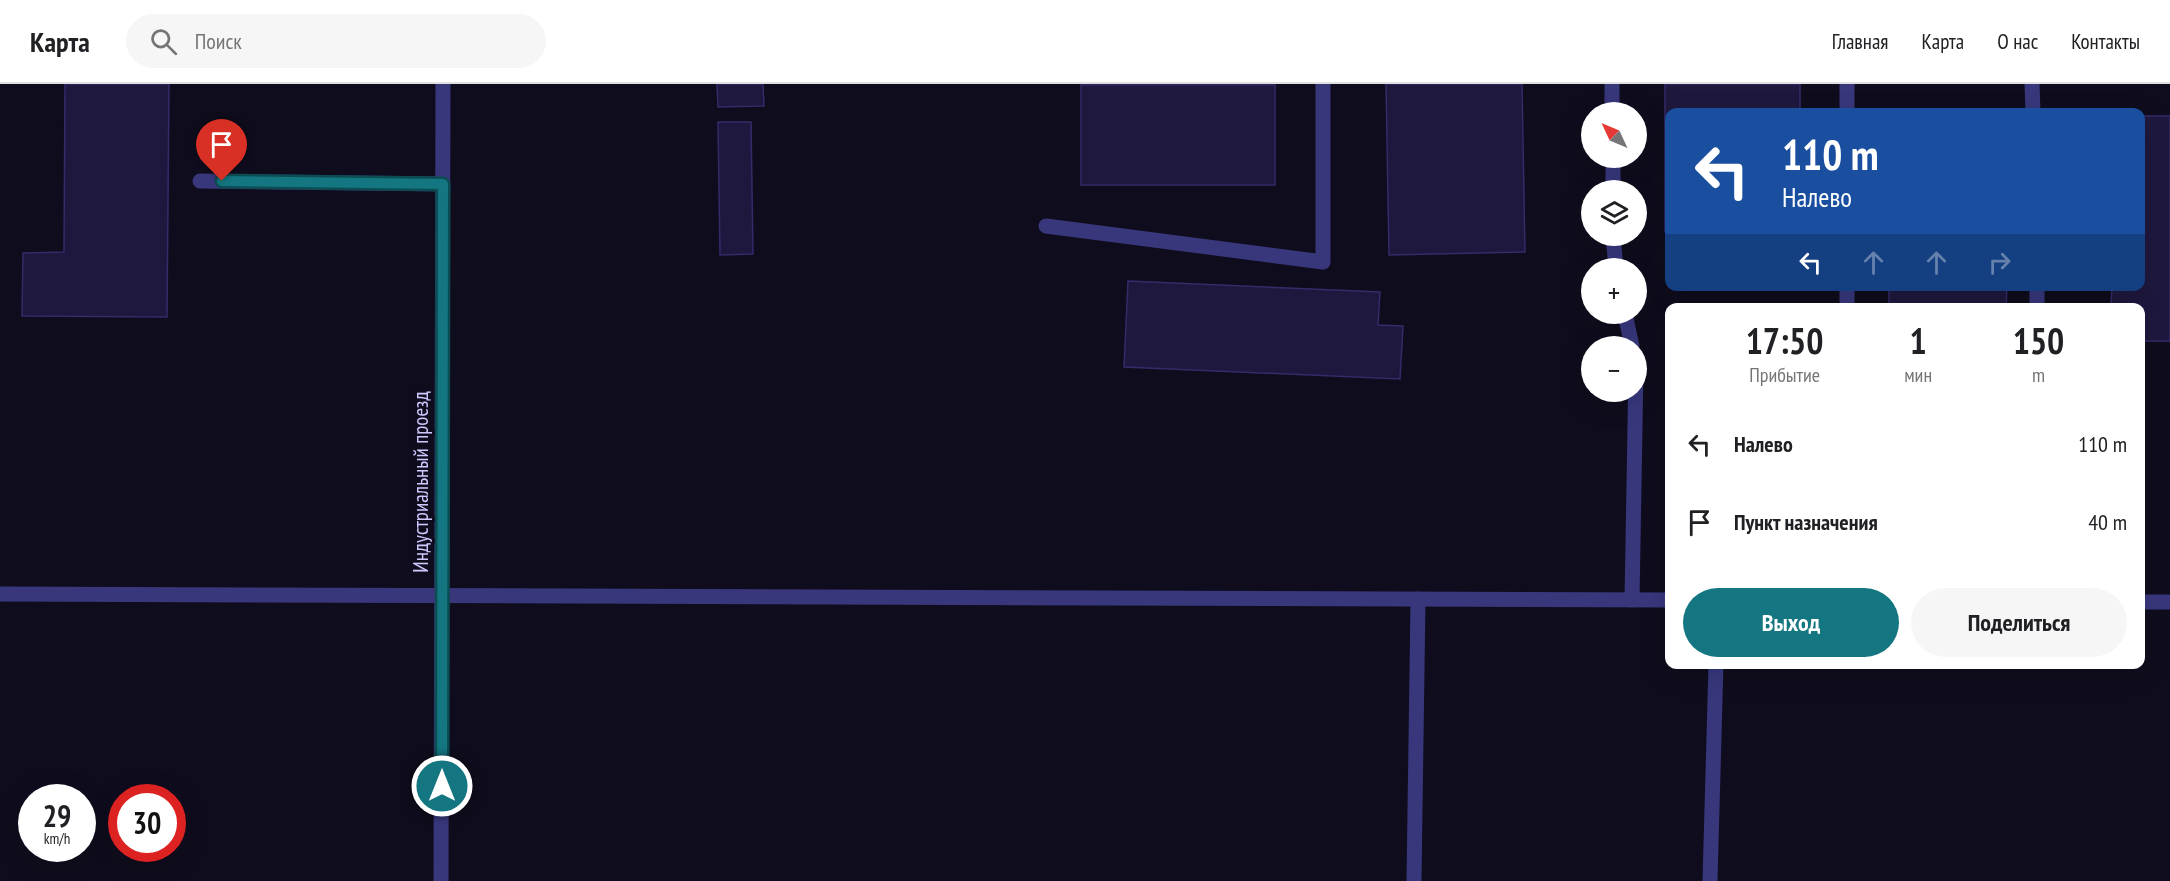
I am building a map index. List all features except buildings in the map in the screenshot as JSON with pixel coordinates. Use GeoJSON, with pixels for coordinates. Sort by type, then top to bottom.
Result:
{"type":"FeatureCollection","features":[{"type":"Feature","properties":{"kind":"street","name":"Индустриальный проезд"},"geometry":{"type":"LineString","coordinates":[[441,881],[443,84]]}},
{"type":"Feature","properties":{"kind":"street"},"geometry":{"type":"LineString","coordinates":[[1046,226],[1323,262],[1323,84]]}},
{"type":"Feature","properties":{"kind":"street"},"geometry":{"type":"LineString","coordinates":[[1612,84],[1612,102]]}},
{"type":"Feature","properties":{"kind":"street"},"geometry":{"type":"LineString","coordinates":[[1847,84],[1847,108]]}},
{"type":"Feature","properties":{"kind":"street"},"geometry":{"type":"LineString","coordinates":[[2032,84],[2033,108]]}},
{"type":"Feature","properties":{"kind":"street"},"geometry":{"type":"LineString","coordinates":[[200,181],[443,184]]}},
{"type":"Feature","properties":{"kind":"street"},"geometry":{"type":"LineString","coordinates":[[1632,600],[1635,402]]}},
{"type":"Feature","properties":{"kind":"street"},"geometry":{"type":"LineString","coordinates":[[0,594],[1665,600]]}},
{"type":"Feature","properties":{"kind":"street"},"geometry":{"type":"LineString","coordinates":[[1414,881],[1418,599]]}},
{"type":"Feature","properties":{"kind":"street"},"geometry":{"type":"LineString","coordinates":[[2145,602],[2170,602]]}},
{"type":"Feature","properties":{"kind":"street"},"geometry":{"type":"LineString","coordinates":[[1710,881],[1716,669]]}},
{"type":"Feature","properties":{"kind":"route"},"geometry":{"type":"LineString","coordinates":[[222,181],[443,184],[442,786]]}}]}
